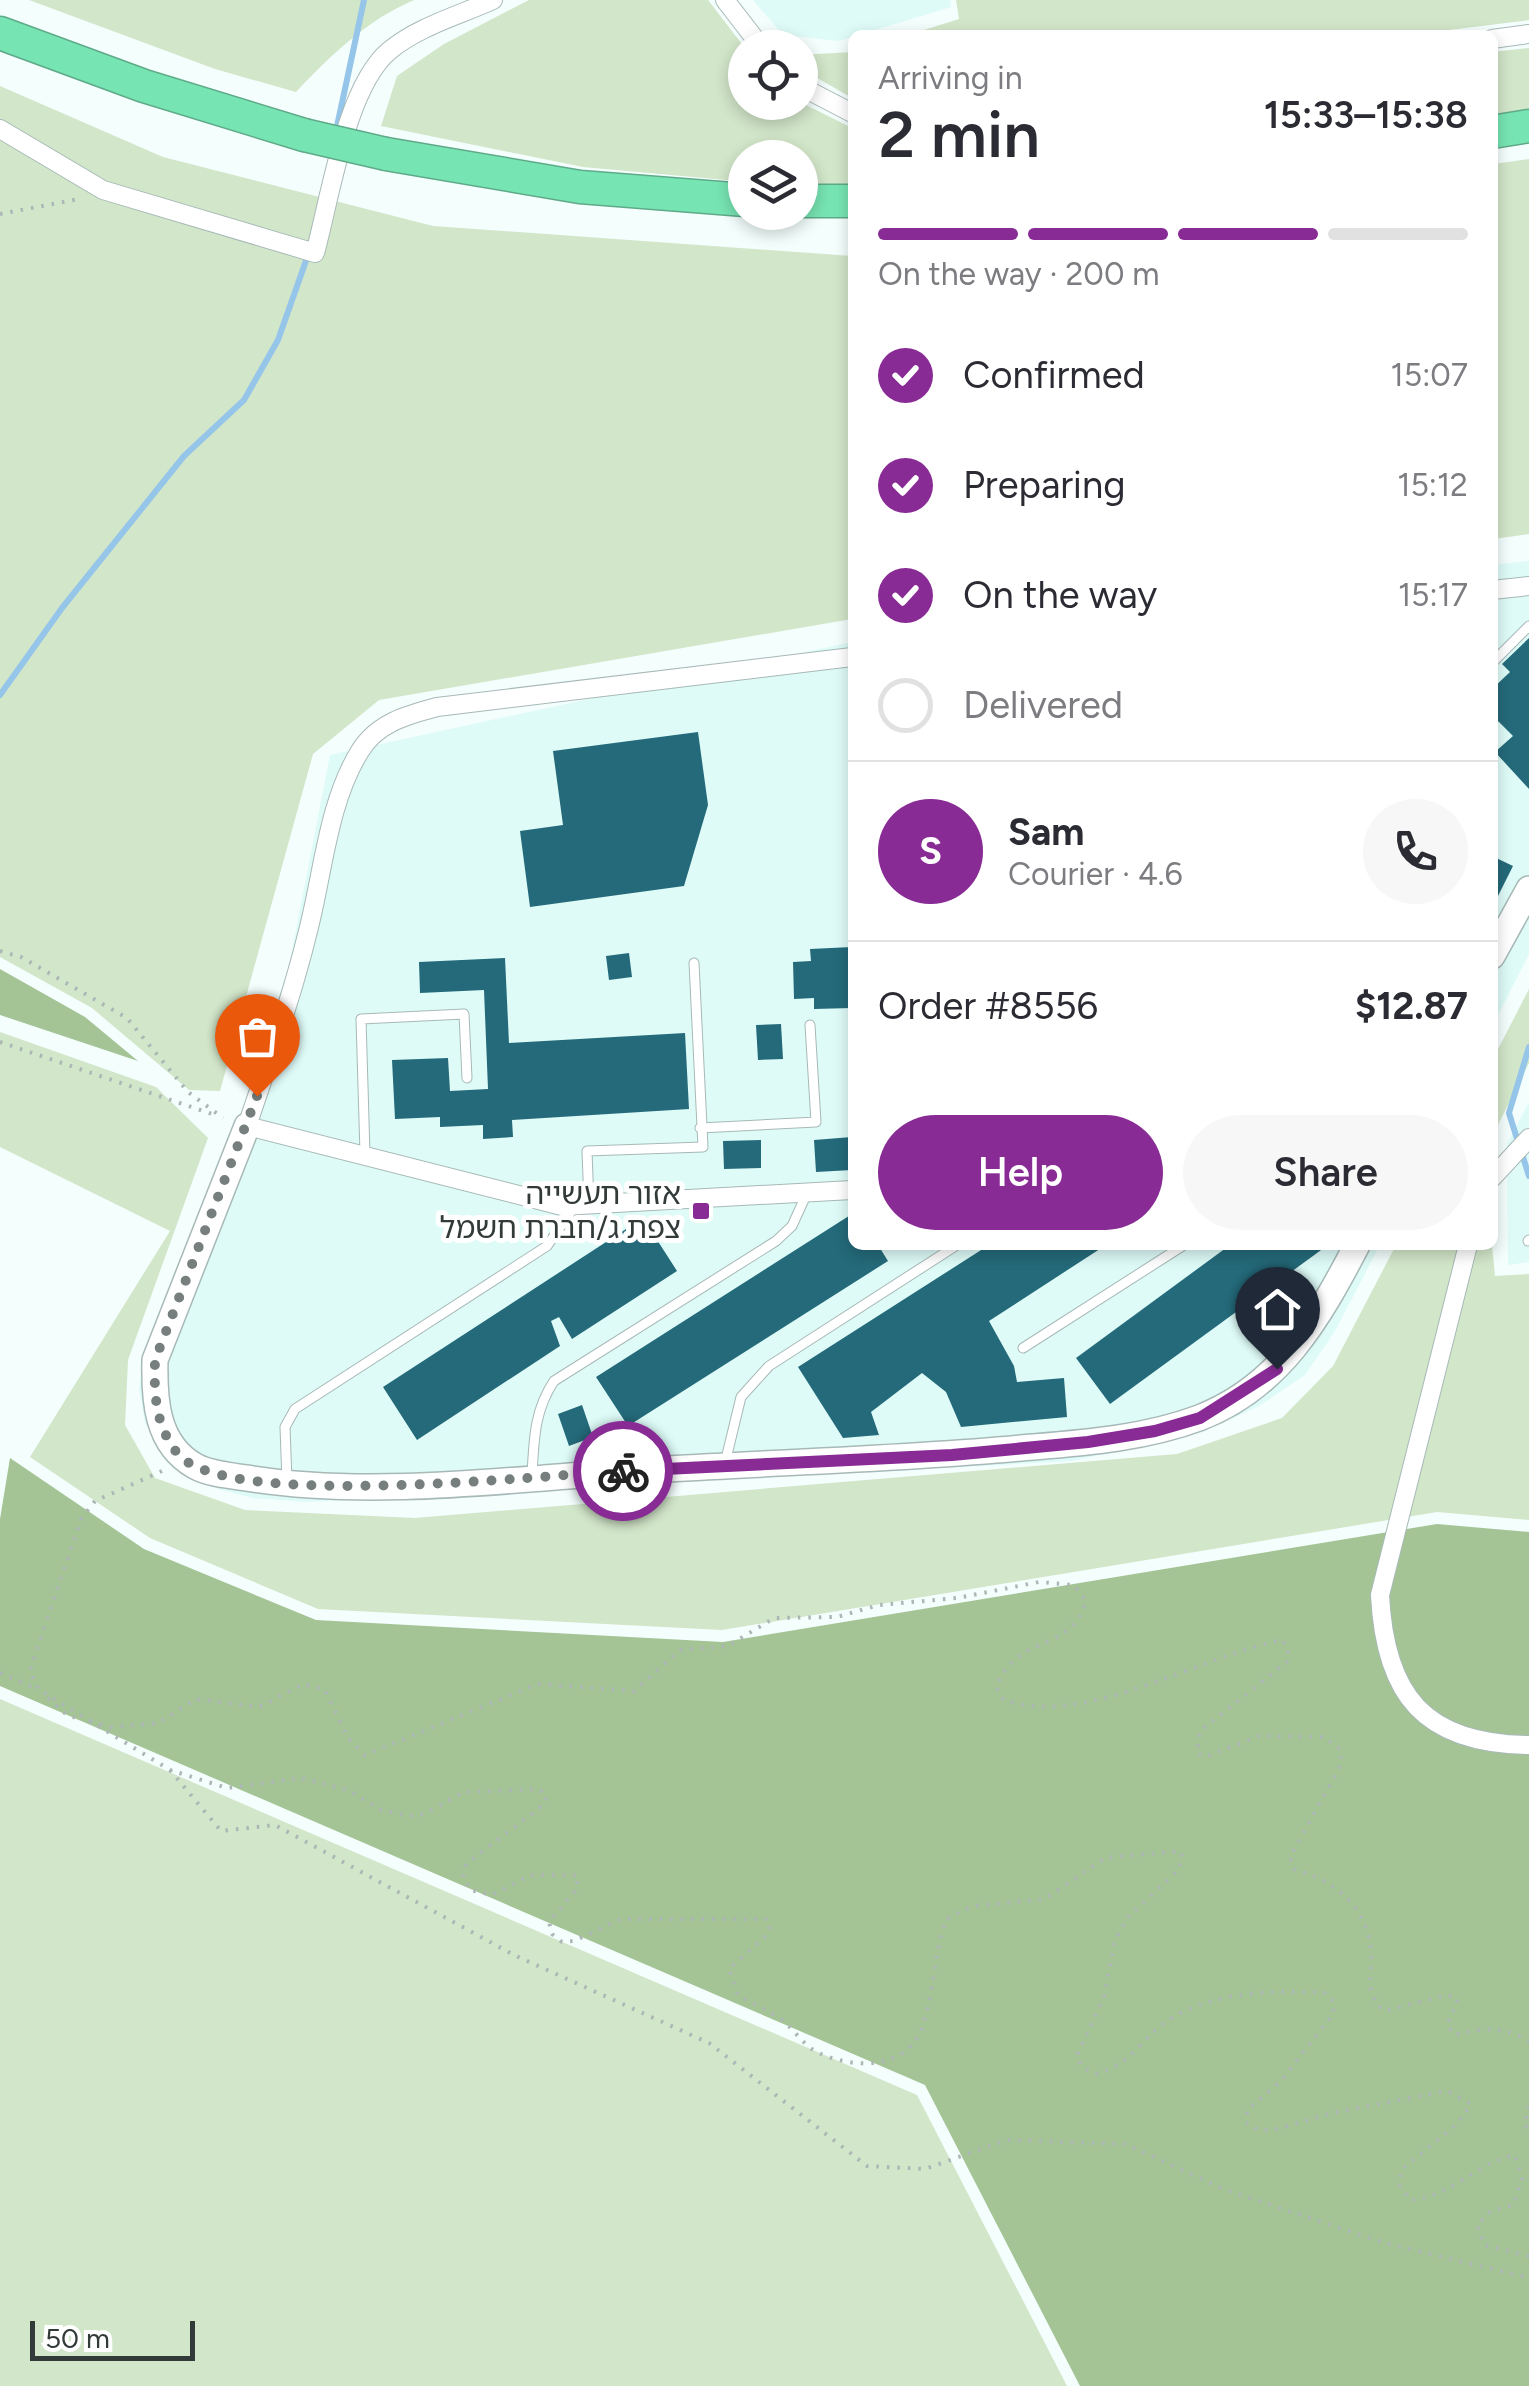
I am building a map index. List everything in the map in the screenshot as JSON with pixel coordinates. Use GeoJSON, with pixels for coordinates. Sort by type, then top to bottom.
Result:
{"type":"FeatureCollection","features":[{"type":"Feature","properties":{"kind":"highway"},"geometry":{"type":"LineString","coordinates":[[0,33],[144,86],[304,136],[580,188],[728,199]]}},
{"type":"Feature","properties":{"kind":"highway"},"geometry":{"type":"LineString","coordinates":[[1498,131],[1529,126]]}},
{"type":"Feature","properties":{"kind":"highway"},"geometry":{"type":"LineString","coordinates":[[818,201],[848,202]]}},
{"type":"Feature","properties":{"kind":"street"},"geometry":{"type":"LineString","coordinates":[[0,129],[68,173],[112,193],[315,252],[351,120],[373,67],[410,37],[493,0]]}},
{"type":"Feature","properties":{"kind":"street"},"geometry":{"type":"LineString","coordinates":[[725,0],[748,30]]}},
{"type":"Feature","properties":{"kind":"street"},"geometry":{"type":"LineString","coordinates":[[1498,38],[1529,34]]}},
{"type":"Feature","properties":{"kind":"street"},"geometry":{"type":"LineString","coordinates":[[818,96],[848,112]]}},
{"type":"Feature","properties":{"kind":"street"},"geometry":{"type":"LineString","coordinates":[[1498,589],[1529,586]]}},
{"type":"Feature","properties":{"kind":"street"},"geometry":{"type":"LineString","coordinates":[[848,656],[437,707],[403,716],[378,729],[360,751],[341,793],[308,935],[232,1124],[155,1360],[154,1398],[162,1428],[179,1456],[198,1468],[288,1484],[469,1483],[952,1455],[1088,1442],[1155,1431],[1200,1418],[1277,1369],[1305,1340],[1355,1250]]}},
{"type":"Feature","properties":{"kind":"street"},"geometry":{"type":"LineString","coordinates":[[1498,945],[1529,889]]}},
{"type":"Feature","properties":{"kind":"street"},"geometry":{"type":"LineString","coordinates":[[232,1124],[365,1154],[526,1200],[582,1205],[848,1190]]}},
{"type":"Feature","properties":{"kind":"street"},"geometry":{"type":"LineString","coordinates":[[1498,1172],[1529,1138]]}},
{"type":"Feature","properties":{"kind":"street"},"geometry":{"type":"LineString","coordinates":[[1467,1250],[1380,1595],[1382,1642],[1397,1682],[1418,1708],[1472,1741],[1529,1745]]}},
{"type":"Feature","properties":{"kind":"lane"},"geometry":{"type":"LineString","coordinates":[[1498,657],[1529,626]]}},
{"type":"Feature","properties":{"kind":"lane"},"geometry":{"type":"LineString","coordinates":[[288,1484],[285,1426],[294,1409],[547,1246],[582,1205],[588,1151],[703,1147],[694,963]]}},
{"type":"Feature","properties":{"kind":"lane"},"geometry":{"type":"LineString","coordinates":[[365,1154],[361,1019],[464,1014],[467,1078]]}},
{"type":"Feature","properties":{"kind":"lane"},"geometry":{"type":"LineString","coordinates":[[700,1128],[816,1122],[810,1025]]}},
{"type":"Feature","properties":{"kind":"lane"},"geometry":{"type":"LineString","coordinates":[[532,1477],[534,1424],[542,1399],[554,1381],[776,1242],[792,1226],[807,1192]]}},
{"type":"Feature","properties":{"kind":"lane"},"geometry":{"type":"LineString","coordinates":[[724,1466],[741,1397],[770,1366],[949,1250]]}},
{"type":"Feature","properties":{"kind":"lane"},"geometry":{"type":"LineString","coordinates":[[1024,1348],[1176,1250]]}},
{"type":"Feature","properties":{"kind":"path"},"geometry":{"type":"LineString","coordinates":[[0,214],[112,193]]}},
{"type":"Feature","properties":{"kind":"path"},"geometry":{"type":"LineString","coordinates":[[0,951],[21,957],[127,1018],[188,1092],[232,1124]]}},
{"type":"Feature","properties":{"kind":"path"},"geometry":{"type":"LineString","coordinates":[[0,1042],[232,1124]]}},
{"type":"Feature","properties":{"kind":"path"},"geometry":{"type":"LineString","coordinates":[[38,1689],[30,1670],[81,1519],[95,1501],[161,1474],[166,1462]]}},
{"type":"Feature","properties":{"kind":"path"},"geometry":{"type":"LineString","coordinates":[[84,1720],[111,1726],[158,1723],[196,1699],[259,1707],[303,1684],[325,1690],[348,1738],[365,1755],[537,1684],[634,1692],[680,1650],[728,1646],[774,1618],[838,1616],[879,1605],[957,1598],[1040,1582],[1074,1585],[1086,1600],[1081,1618],[1072,1630],[1005,1665],[996,1687],[1003,1700],[1044,1706],[1116,1697],[1192,1666],[1282,1640],[1288,1648],[1288,1661],[1200,1731],[1197,1753],[1205,1757],[1259,1736],[1324,1737],[1333,1742],[1341,1750],[1342,1765],[1290,1857],[1295,1870],[1324,1877],[1352,1901],[1371,1952],[1368,1990],[1374,2002],[1384,2011],[1447,1995],[1458,1998],[1447,2024],[1455,2035],[1514,2031],[1529,2042]]}},
{"type":"Feature","properties":{"kind":"path"},"geometry":{"type":"LineString","coordinates":[[0,1673],[38,1689],[170,1770],[226,1788],[301,1778],[348,1790],[381,1810],[408,1816],[424,1814],[464,1792],[539,1790],[547,1798],[542,1806],[466,1864],[463,1876],[470,1890],[492,1896],[531,1875],[577,1875],[577,1889],[549,1922],[552,1934],[562,1942],[574,1942],[621,1919],[766,1919],[770,1924],[768,1934],[729,1969],[738,1996],[781,2019],[816,2053],[861,2064],[898,2058],[914,2044],[924,2024],[935,1950],[946,1919],[973,1906],[1045,1898],[1105,1858],[1180,1851],[1183,1858],[1177,1871],[1128,1916],[1115,1940],[1104,1998],[1077,2055],[1082,2067],[1096,2074],[1121,2067],[1160,2026],[1201,2003],[1291,1991],[1325,1993],[1334,2002],[1334,2014],[1281,2081],[1247,2110],[1246,2122],[1258,2130],[1273,2130],[1333,2113],[1447,2091],[1471,2104],[1456,2124],[1400,2170],[1400,2186],[1410,2200],[1438,2198],[1494,2160],[1515,2155],[1522,2179],[1513,2206],[1491,2211],[1478,2225],[1484,2245],[1529,2256]]}},
{"type":"Feature","properties":{"kind":"path"},"geometry":{"type":"LineString","coordinates":[[170,1770],[222,1832],[276,1825],[514,1955],[710,2043],[868,2166],[925,2169],[1008,2140],[1126,2144],[1226,2190],[1384,2243],[1529,2278]]}},
{"type":"Feature","properties":{"kind":"path"},"geometry":{"type":"LineString","coordinates":[[1529,2106],[1524,2125],[1529,2129]]}},
{"type":"Feature","properties":{"kind":"shaded area"},"geometry":{"type":"Polygon","coordinates":[[[753,0],[950,0],[951,7],[875,30],[848,30],[848,38],[818,39],[818,30],[779,30],[753,0]]]}},
{"type":"Feature","properties":{"kind":"shaded area"},"geometry":{"type":"Polygon","coordinates":[[[1529,561],[1529,954],[1498,1015],[1498,564],[1529,561]]]}},
{"type":"Feature","properties":{"kind":"shaded area"},"geometry":{"type":"Polygon","coordinates":[[[848,643],[848,1250],[1377,1250],[1335,1331],[1305,1375],[1259,1406],[1203,1432],[1072,1461],[306,1502],[253,1498],[218,1489],[160,1450],[145,1422],[139,1389],[144,1353],[238,1121],[289,966],[330,755],[848,643]]]}},
{"type":"Feature","properties":{"kind":"shaded area"},"geometry":{"type":"Polygon","coordinates":[[[1529,1102],[1529,1262],[1508,1265],[1507,1144],[1529,1102]]]}},
{"type":"Feature","properties":{"kind":"green space"},"geometry":{"type":"Polygon","coordinates":[[[29,0],[414,0],[351,40],[296,92],[215,69],[29,0]]]}},
{"type":"Feature","properties":{"kind":"green space"},"geometry":{"type":"Polygon","coordinates":[[[529,0],[708,0],[731,30],[728,30],[728,120],[818,120],[818,111],[848,126],[848,187],[818,185],[818,140],[728,140],[728,180],[583,167],[381,126],[397,76],[444,44],[529,0]]]}},
{"type":"Feature","properties":{"kind":"green space"},"geometry":{"type":"Polygon","coordinates":[[[956,0],[1529,0],[1529,20],[1449,30],[924,30],[959,19],[956,0]]]}},
{"type":"Feature","properties":{"kind":"green space"},"geometry":{"type":"Polygon","coordinates":[[[1529,48],[1529,113],[1498,117],[1498,51],[1529,48]]]}},
{"type":"Feature","properties":{"kind":"green space"},"geometry":{"type":"Polygon","coordinates":[[[848,52],[848,96],[818,78],[818,54],[848,52]]]}},
{"type":"Feature","properties":{"kind":"green space"},"geometry":{"type":"Polygon","coordinates":[[[0,86],[163,157],[433,226],[848,256],[848,620],[379,700],[313,754],[220,1091],[189,1090],[92,1008],[0,957],[0,86]]]}},
{"type":"Feature","properties":{"kind":"green space"},"geometry":{"type":"Polygon","coordinates":[[[1529,159],[1529,534],[1498,538],[1498,163],[1529,159]]]}},
{"type":"Feature","properties":{"kind":"green space"},"geometry":{"type":"Polygon","coordinates":[[[0,969],[85,1017],[138,1061],[0,1015],[0,969]]]}},
{"type":"Feature","properties":{"kind":"green space"},"geometry":{"type":"Polygon","coordinates":[[[1529,989],[1529,1063],[1498,1125],[1498,1049],[1529,989]]]}},
{"type":"Feature","properties":{"kind":"green space"},"geometry":{"type":"Polygon","coordinates":[[[0,1032],[156,1087],[208,1138],[128,1360],[125,1425],[155,1478],[245,1510],[415,1518],[1177,1454],[1282,1418],[1333,1366],[1393,1250],[1492,1250],[1495,1276],[1529,1274],[1529,1520],[1437,1512],[722,1630],[318,1609],[150,1538],[30,1457],[170,1231],[0,1147],[0,1032]]]}},
{"type":"Feature","properties":{"kind":"green space"},"geometry":{"type":"Polygon","coordinates":[[[10,1458],[144,1549],[316,1620],[723,1642],[1437,1524],[1529,1532],[1529,2386],[1080,2386],[925,2085],[0,1686],[0,1519],[10,1458]]]}},
{"type":"Feature","properties":{"kind":"green space"},"geometry":{"type":"Polygon","coordinates":[[[0,1699],[917,2095],[1067,2386],[0,2386],[0,1699]]]}},
{"type":"Feature","properties":{"kind":"building"},"geometry":{"type":"Polygon","coordinates":[[[1529,638],[1529,789],[1498,755],[1498,749],[1513,736],[1498,721],[1498,683],[1510,672],[1502,664],[1529,638]]]}},
{"type":"Feature","properties":{"kind":"building"},"geometry":{"type":"Polygon","coordinates":[[[698,732],[708,805],[684,886],[530,907],[520,831],[563,825],[553,751],[698,732]]]}},
{"type":"Feature","properties":{"kind":"building"},"geometry":{"type":"Polygon","coordinates":[[[1498,859],[1513,866],[1498,896],[1498,859]]]}},
{"type":"Feature","properties":{"kind":"building"},"geometry":{"type":"Polygon","coordinates":[[[848,947],[848,1008],[814,1009],[814,998],[794,999],[793,962],[811,961],[810,949],[848,947]]]}},
{"type":"Feature","properties":{"kind":"building"},"geometry":{"type":"Polygon","coordinates":[[[629,953],[632,977],[609,980],[606,956],[629,953]]]}},
{"type":"Feature","properties":{"kind":"building"},"geometry":{"type":"Polygon","coordinates":[[[505,958],[509,1043],[685,1033],[689,1109],[512,1120],[513,1137],[483,1139],[483,1125],[440,1127],[440,1117],[395,1119],[392,1060],[448,1058],[450,1091],[488,1089],[484,990],[420,993],[419,962],[505,958]]]}},
{"type":"Feature","properties":{"kind":"building"},"geometry":{"type":"Polygon","coordinates":[[[781,1024],[783,1059],[758,1060],[756,1025],[781,1024]]]}},
{"type":"Feature","properties":{"kind":"building"},"geometry":{"type":"Polygon","coordinates":[[[848,1137],[848,1170],[816,1172],[814,1140],[848,1137]]]}},
{"type":"Feature","properties":{"kind":"building"},"geometry":{"type":"Polygon","coordinates":[[[761,1140],[761,1168],[724,1169],[723,1141],[761,1140]]]}},
{"type":"Feature","properties":{"kind":"building"},"geometry":{"type":"Polygon","coordinates":[[[848,1217],[848,1250],[881,1250],[888,1261],[628,1426],[596,1377],[848,1217]]]}},
{"type":"Feature","properties":{"kind":"building"},"geometry":{"type":"Polygon","coordinates":[[[643,1218],[677,1271],[572,1339],[559,1317],[551,1321],[560,1346],[417,1440],[383,1387],[643,1218]]]}},
{"type":"Feature","properties":{"kind":"building"},"geometry":{"type":"Polygon","coordinates":[[[981,1250],[1098,1250],[989,1321],[1014,1366],[1017,1382],[1064,1378],[1067,1417],[961,1427],[946,1392],[922,1373],[871,1412],[879,1435],[843,1438],[798,1367],[981,1250]]]}},
{"type":"Feature","properties":{"kind":"building"},"geometry":{"type":"Polygon","coordinates":[[[1223,1250],[1321,1250],[1110,1404],[1076,1358],[1223,1250]]]}},
{"type":"Feature","properties":{"kind":"building"},"geometry":{"type":"Polygon","coordinates":[[[582,1405],[593,1437],[569,1446],[558,1414],[582,1405]]]}},
{"type":"Feature","properties":{"kind":"waterway"},"geometry":{"type":"LineString","coordinates":[[336,131],[364,0]]}},
{"type":"Feature","properties":{"kind":"waterway"},"geometry":{"type":"LineString","coordinates":[[0,695],[62,608],[184,456],[244,400],[278,340],[308,255]]}},
{"type":"Feature","properties":{"kind":"waterway"},"geometry":{"type":"LineString","coordinates":[[1518,1142],[1509,1113],[1529,1047]]}},
{"type":"Feature","properties":{"kind":"waterway"},"geometry":{"type":"LineString","coordinates":[[1522,1154],[1529,1176]]}},
{"type":"Feature","properties":{"kind":"way so far"},"geometry":{"type":"LineString","coordinates":[[257,1096],[155,1360],[154,1398],[162,1428],[179,1456],[198,1468],[288,1484],[469,1483],[623,1471]]}},
{"type":"Feature","properties":{"kind":"place","name":"אזור תעשייה צפת ג/חברת חשמל"},"geometry":{"type":"Point","coordinates":[701,1211]}},
{"type":"Feature","properties":{"kind":"route"},"geometry":{"type":"LineString","coordinates":[[623,1471],[952,1455],[1088,1442],[1155,1431],[1200,1418],[1238,1398],[1277,1369]]}}]}
